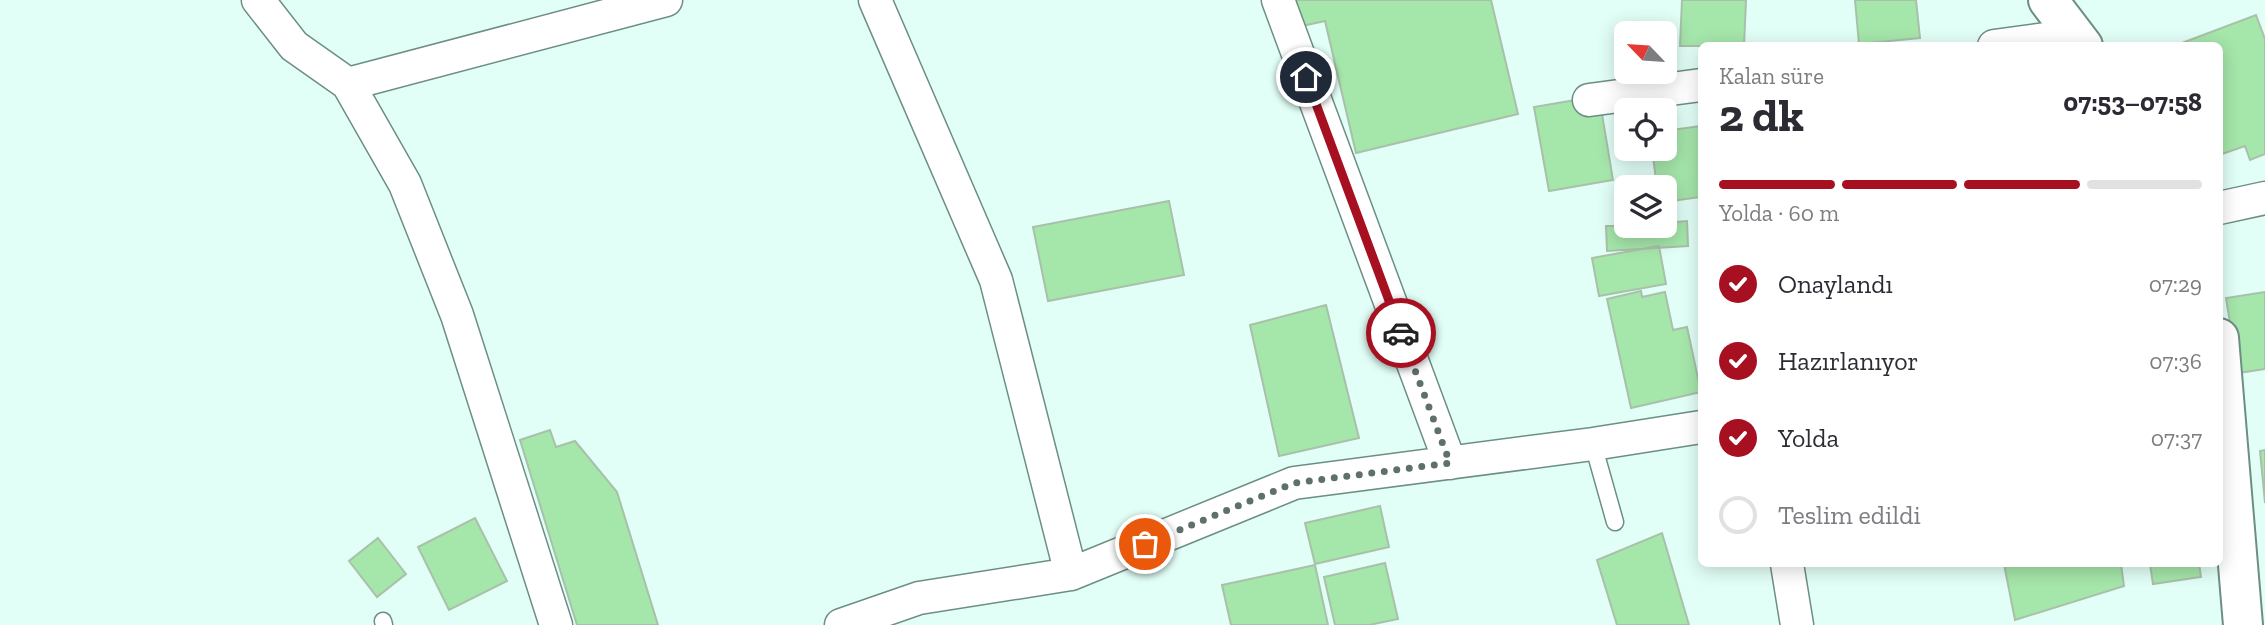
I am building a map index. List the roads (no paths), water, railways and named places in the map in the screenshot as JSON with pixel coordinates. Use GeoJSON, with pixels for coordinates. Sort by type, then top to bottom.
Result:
{"type":"FeatureCollection","features":[{"type":"Feature","properties":{"kind":"street"},"geometry":{"type":"LineString","coordinates":[[258,0],[294,46],[348,84],[405,184],[457,315],[556,625]]}},
{"type":"Feature","properties":{"kind":"street"},"geometry":{"type":"LineString","coordinates":[[348,84],[666,0]]}},
{"type":"Feature","properties":{"kind":"street"},"geometry":{"type":"LineString","coordinates":[[876,0],[996,280],[1071,574]]}},
{"type":"Feature","properties":{"kind":"street"},"geometry":{"type":"LineString","coordinates":[[1278,0],[1450,463]]}},
{"type":"Feature","properties":{"kind":"street"},"geometry":{"type":"LineString","coordinates":[[2048,0],[2079,40]]}},
{"type":"Feature","properties":{"kind":"street"},"geometry":{"type":"LineString","coordinates":[[2051,42],[2079,40]]}},
{"type":"Feature","properties":{"kind":"street"},"geometry":{"type":"LineString","coordinates":[[1590,100],[1698,85]]}},
{"type":"Feature","properties":{"kind":"street"},"geometry":{"type":"LineString","coordinates":[[2223,207],[2265,198]]}},
{"type":"Feature","properties":{"kind":"street"},"geometry":{"type":"LineString","coordinates":[[2223,384],[2244,625]]}},
{"type":"Feature","properties":{"kind":"street"},"geometry":{"type":"LineString","coordinates":[[841,625],[919,598],[1071,574],[1294,483],[1698,427]]}},
{"type":"Feature","properties":{"kind":"street"},"geometry":{"type":"LineString","coordinates":[[1787,567],[1797,625]]}},
{"type":"Feature","properties":{"kind":"lane"},"geometry":{"type":"LineString","coordinates":[[1593,444],[1615,522]]}}]}
